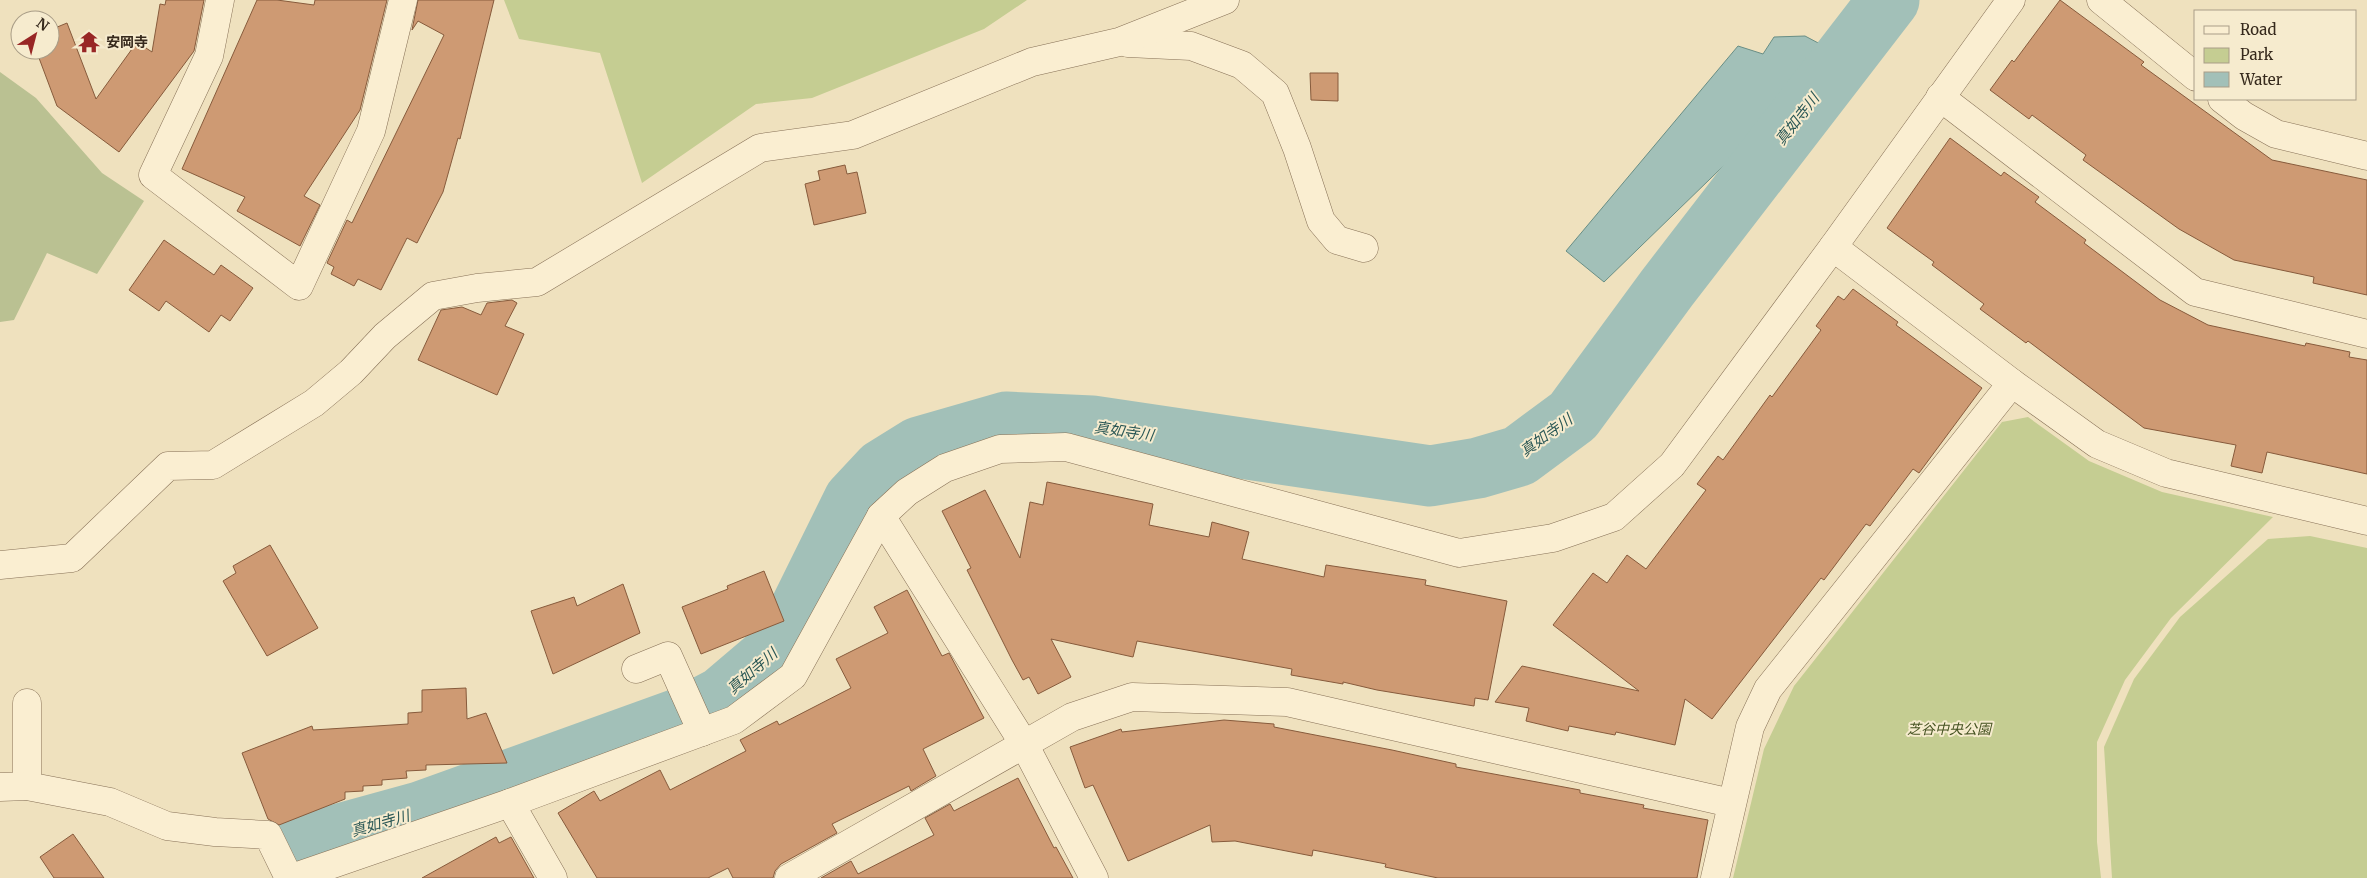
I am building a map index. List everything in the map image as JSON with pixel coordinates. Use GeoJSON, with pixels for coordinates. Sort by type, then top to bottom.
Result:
{"type":"FeatureCollection","features":[{"type":"Feature","properties":{"kind":"street"},"geometry":{"type":"LineString","coordinates":[[220,0],[209,56],[153,175],[299,286],[371,131],[403,0]]}},
{"type":"Feature","properties":{"kind":"street"},"geometry":{"type":"LineString","coordinates":[[0,565],[72,558],[168,466],[213,465],[314,403],[352,372],[385,336],[433,296],[477,288],[537,282],[760,148],[853,135],[1032,62],[1120,42],[1225,0]]}},
{"type":"Feature","properties":{"kind":"street"},"geometry":{"type":"LineString","coordinates":[[0,787],[28,786],[110,802],[166,826],[215,832],[268,835],[291,878],[510,803],[734,720],[793,676],[881,516],[907,492],[945,468],[1000,450],[1066,447],[1459,553],[1553,538],[1614,517],[1672,465],[1833,247],[2011,0]]}},
{"type":"Feature","properties":{"kind":"street"},"geometry":{"type":"LineString","coordinates":[[2101,0],[2194,75]]}},
{"type":"Feature","properties":{"kind":"street"},"geometry":{"type":"LineString","coordinates":[[1120,42],[1191,46],[1242,65],[1275,93],[1297,148],[1321,221],[1337,240],[1364,248]]}},
{"type":"Feature","properties":{"kind":"street"},"geometry":{"type":"LineString","coordinates":[[1940,97],[2195,292],[2367,334]]}},
{"type":"Feature","properties":{"kind":"street"},"geometry":{"type":"LineString","coordinates":[[2223,100],[2244,116],[2276,134],[2367,156]]}},
{"type":"Feature","properties":{"kind":"street"},"geometry":{"type":"LineString","coordinates":[[1833,247],[2012,383],[2097,444],[2166,473],[2367,521]]}},
{"type":"Feature","properties":{"kind":"street"},"geometry":{"type":"LineString","coordinates":[[1715,878],[1750,727],[1768,689],[2012,383]]}},
{"type":"Feature","properties":{"kind":"street"},"geometry":{"type":"LineString","coordinates":[[881,516],[1024,744],[1094,878]]}},
{"type":"Feature","properties":{"kind":"street"},"geometry":{"type":"LineString","coordinates":[[636,669],[668,656],[702,732]]}},
{"type":"Feature","properties":{"kind":"street"},"geometry":{"type":"LineString","coordinates":[[789,878],[1072,717],[1132,698],[1287,702],[1731,803]]}},
{"type":"Feature","properties":{"kind":"street"},"geometry":{"type":"LineString","coordinates":[[27,703],[28,786]]}},
{"type":"Feature","properties":{"kind":"street"},"geometry":{"type":"LineString","coordinates":[[510,803],[553,878]]}},
{"type":"Feature","properties":{"kind":"green space"},"geometry":{"type":"Polygon","coordinates":[[[504,0],[1027,0],[984,29],[812,98],[756,104],[642,183],[600,53],[519,39],[504,0]]]}},
{"type":"Feature","properties":{"kind":"green space"},"geometry":{"type":"Polygon","coordinates":[[[0,72],[36,98],[102,173],[144,201],[97,274],[47,253],[14,320],[0,322],[0,72]]]}},
{"type":"Feature","properties":{"kind":"green space","name":"芝谷中央公園"},"geometry":{"type":"Polygon","coordinates":[[[2028,417],[2089,461],[2162,492],[2273,517],[2171,618],[2125,680],[2097,742],[2097,842],[2101,878],[1733,878],[1764,749],[1794,686],[2002,422],[2028,417]]]}},
{"type":"Feature","properties":{"kind":"green space"},"geometry":{"type":"Polygon","coordinates":[[[2310,536],[2367,548],[2367,878],[2112,878],[2104,747],[2134,679],[2180,617],[2268,539],[2310,536]]]}},
{"type":"Feature","properties":{"kind":"water"},"geometry":{"type":"Polygon","coordinates":[[[1805,36],[1822,45],[1745,145],[1604,282],[1566,251],[1738,46],[1763,54],[1774,37],[1805,36]]]}},
{"type":"Feature","properties":{"kind":"building"},"geometry":{"type":"Polygon","coordinates":[[[166,0],[204,0],[194,51],[119,152],[57,106],[40,60],[60,60],[60,26],[67,23],[96,99],[137,42],[152,52],[160,4],[165,5],[166,0]]]}},
{"type":"Feature","properties":{"kind":"building"},"geometry":{"type":"Polygon","coordinates":[[[257,0],[277,0],[314,5],[315,0],[387,0],[360,110],[304,196],[320,205],[300,246],[237,211],[245,197],[182,169],[257,0]]]}},
{"type":"Feature","properties":{"kind":"building"},"geometry":{"type":"Polygon","coordinates":[[[418,0],[494,0],[460,139],[458,138],[443,192],[417,243],[407,238],[381,290],[358,279],[354,286],[331,274],[334,267],[327,263],[347,220],[352,223],[444,35],[418,21],[412,30],[418,0]]]}},
{"type":"Feature","properties":{"kind":"building"},"geometry":{"type":"Polygon","coordinates":[[[2060,0],[2144,62],[2141,65],[2272,160],[2367,180],[2367,295],[2313,283],[2314,277],[2234,260],[2179,229],[2083,160],[2086,155],[2032,115],[2029,119],[1990,90],[2012,60],[2014,62],[2060,0]]]}},
{"type":"Feature","properties":{"kind":"building"},"geometry":{"type":"Polygon","coordinates":[[[1310,73],[1338,73],[1338,101],[1311,100],[1310,73]]]}},
{"type":"Feature","properties":{"kind":"building"},"geometry":{"type":"Polygon","coordinates":[[[1950,138],[2001,176],[2004,172],[2039,197],[2035,202],[2086,240],[2084,243],[2160,300],[2208,325],[2305,346],[2306,343],[2350,352],[2349,357],[2367,360],[2367,474],[2267,452],[2262,473],[2231,466],[2236,445],[2144,428],[2028,341],[2026,343],[1980,309],[1984,304],[1932,265],[1934,262],[1887,228],[1950,138]]]}},
{"type":"Feature","properties":{"kind":"building"},"geometry":{"type":"Polygon","coordinates":[[[845,165],[847,174],[857,172],[866,213],[814,225],[805,184],[820,180],[818,171],[845,165]]]}},
{"type":"Feature","properties":{"kind":"building"},"geometry":{"type":"Polygon","coordinates":[[[164,240],[214,275],[221,265],[253,288],[230,321],[221,315],[209,332],[166,301],[159,311],[129,290],[164,240]]]}},
{"type":"Feature","properties":{"kind":"building"},"geometry":{"type":"Polygon","coordinates":[[[1853,289],[1898,322],[1896,325],[1982,388],[1919,473],[1913,469],[1870,526],[1866,524],[1824,580],[1821,578],[1712,719],[1685,699],[1675,745],[1616,732],[1615,735],[1569,726],[1568,731],[1526,721],[1529,708],[1495,702],[1522,666],[1639,691],[1553,625],[1593,573],[1607,583],[1627,555],[1646,569],[1706,490],[1697,484],[1718,456],[1723,460],[1770,395],[1772,397],[1821,330],[1816,326],[1838,296],[1844,300],[1853,289]]]}},
{"type":"Feature","properties":{"kind":"building"},"geometry":{"type":"Polygon","coordinates":[[[512,300],[517,303],[505,326],[524,334],[497,395],[418,360],[441,310],[462,307],[481,315],[487,303],[512,300]]]}},
{"type":"Feature","properties":{"kind":"building"},"geometry":{"type":"Polygon","coordinates":[[[1047,482],[1153,504],[1149,525],[1209,537],[1212,522],[1249,532],[1242,559],[1324,577],[1326,565],[1426,580],[1425,585],[1507,601],[1488,700],[1475,698],[1474,706],[1377,690],[1343,682],[1343,684],[1291,675],[1292,669],[1137,641],[1133,657],[1051,639],[1071,677],[1038,694],[1029,677],[1023,680],[1012,660],[967,570],[971,568],[942,511],[985,490],[1020,558],[1030,502],[1043,505],[1047,482]]]}},
{"type":"Feature","properties":{"kind":"building"},"geometry":{"type":"Polygon","coordinates":[[[270,545],[318,628],[267,656],[223,581],[236,573],[233,566],[270,545]]]}},
{"type":"Feature","properties":{"kind":"building"},"geometry":{"type":"Polygon","coordinates":[[[764,571],[784,621],[701,654],[682,607],[728,589],[727,586],[764,571]]]}},
{"type":"Feature","properties":{"kind":"building"},"geometry":{"type":"Polygon","coordinates":[[[623,584],[640,633],[553,674],[531,611],[574,597],[577,606],[623,584]]]}},
{"type":"Feature","properties":{"kind":"building"},"geometry":{"type":"Polygon","coordinates":[[[907,590],[942,656],[949,653],[984,718],[923,749],[936,776],[911,791],[909,786],[832,824],[837,833],[781,864],[775,871],[773,878],[733,878],[728,868],[708,878],[597,878],[558,813],[594,791],[600,801],[660,770],[670,790],[746,751],[740,740],[777,721],[779,725],[851,688],[836,659],[888,633],[874,607],[907,590]]]}},
{"type":"Feature","properties":{"kind":"building"},"geometry":{"type":"Polygon","coordinates":[[[466,688],[467,719],[486,713],[507,763],[426,765],[426,770],[406,771],[407,778],[382,780],[382,785],[363,786],[363,791],[345,792],[345,799],[279,825],[268,819],[242,753],[312,726],[313,730],[408,724],[408,713],[422,712],[422,690],[466,688]]]}},
{"type":"Feature","properties":{"kind":"building"},"geometry":{"type":"Polygon","coordinates":[[[1224,720],[1274,724],[1274,727],[1456,764],[1456,767],[1580,790],[1580,793],[1644,805],[1643,808],[1708,820],[1697,878],[1438,878],[1385,867],[1386,864],[1313,850],[1312,856],[1235,841],[1212,842],[1210,825],[1128,861],[1093,785],[1085,788],[1070,747],[1121,729],[1122,732],[1224,720]]]}},
{"type":"Feature","properties":{"kind":"building"},"geometry":{"type":"Polygon","coordinates":[[[1018,778],[1054,848],[1056,847],[1073,878],[821,878],[851,861],[858,874],[934,835],[925,818],[950,804],[954,811],[1018,778]]]}},
{"type":"Feature","properties":{"kind":"building"},"geometry":{"type":"Polygon","coordinates":[[[73,834],[104,878],[54,878],[40,857],[73,834]]]}},
{"type":"Feature","properties":{"kind":"building"},"geometry":{"type":"Polygon","coordinates":[[[496,837],[499,843],[511,837],[534,878],[422,878],[496,837]]]}},
{"type":"Feature","properties":{"kind":"waterway","name":"真如寺川"},"geometry":{"type":"LineString","coordinates":[[293,847],[420,812],[684,717],[722,697],[782,646],[854,500],[882,470],[919,447],[1006,422],[1092,426],[1430,476],[1478,468],[1519,456],[1573,416],[1667,288],[1889,0]]}},
{"type":"Feature","properties":{"kind":"place","name":"安岡寺"},"geometry":{"type":"Point","coordinates":[89,42]}}]}
